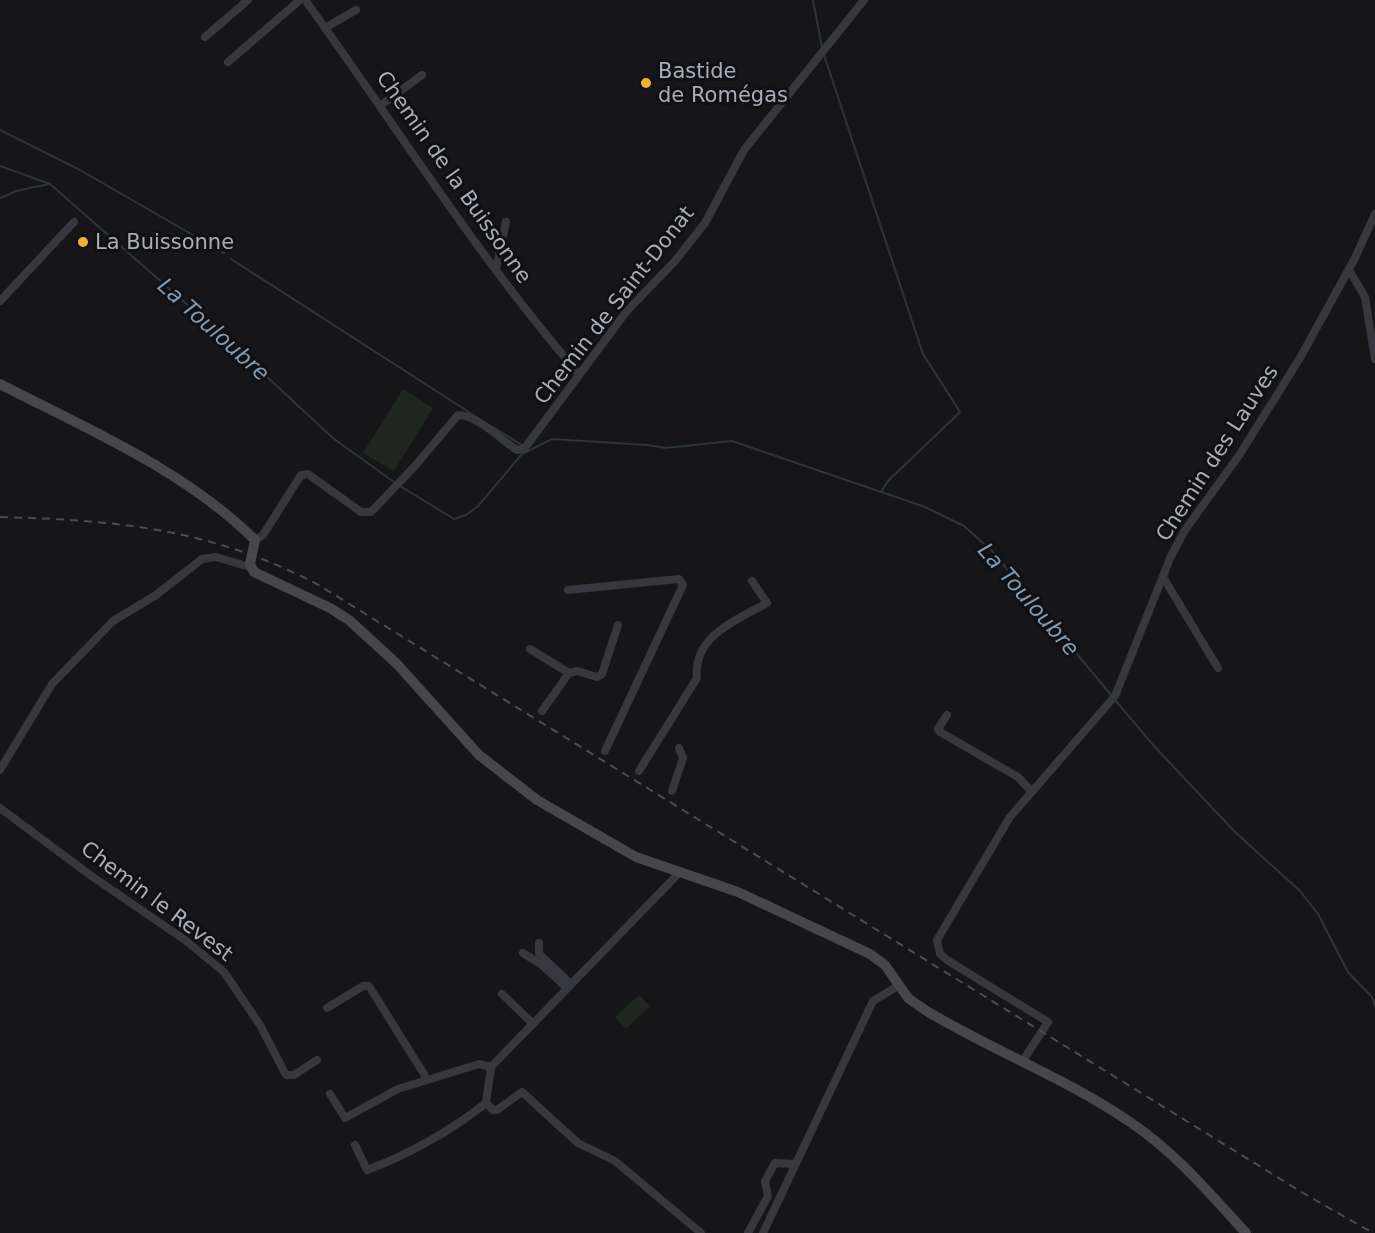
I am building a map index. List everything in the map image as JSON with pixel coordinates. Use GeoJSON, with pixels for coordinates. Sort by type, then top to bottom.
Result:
{"type":"FeatureCollection","features":[{"type":"Feature","properties":{"kind":"main road"},"geometry":{"type":"LineString","coordinates":[[0,384],[146,458],[209,503],[255,540],[250,567],[254,572],[350,620],[387,653],[468,744],[523,790],[623,850],[738,892],[870,954],[885,965],[908,998],[925,1010],[1100,1103],[1146,1133],[1183,1166],[1246,1233]]}},
{"type":"Feature","properties":{"kind":"street"},"geometry":{"type":"LineString","coordinates":[[205,37],[248,0]]}},
{"type":"Feature","properties":{"kind":"street"},"geometry":{"type":"LineString","coordinates":[[228,62],[300,0]]}},
{"type":"Feature","properties":{"kind":"street","name":"Chemin de la Buissonne"},"geometry":{"type":"LineString","coordinates":[[304,0],[496,269],[543,332],[578,373]]}},
{"type":"Feature","properties":{"kind":"street","name":"Chemin de Saint-Donat"},"geometry":{"type":"LineString","coordinates":[[255,540],[263,536],[301,475],[308,474],[360,512],[371,512],[414,468],[458,416],[465,415],[476,420],[517,450],[524,449],[578,373],[626,312],[675,261],[705,223],[744,150],[864,0]]}},
{"type":"Feature","properties":{"kind":"street"},"geometry":{"type":"LineString","coordinates":[[325,28],[356,10]]}},
{"type":"Feature","properties":{"kind":"street"},"geometry":{"type":"LineString","coordinates":[[381,105],[422,75]]}},
{"type":"Feature","properties":{"kind":"street","name":"Chemin des Lauves"},"geometry":{"type":"LineString","coordinates":[[1022,1062],[1048,1022],[947,960],[940,954],[937,940],[1010,817],[1113,698],[1185,530],[1240,454],[1300,358],[1349,270],[1375,214]]}},
{"type":"Feature","properties":{"kind":"street"},"geometry":{"type":"LineString","coordinates":[[0,301],[74,222]]}},
{"type":"Feature","properties":{"kind":"street"},"geometry":{"type":"LineString","coordinates":[[496,269],[506,222]]}},
{"type":"Feature","properties":{"kind":"street"},"geometry":{"type":"LineString","coordinates":[[1349,270],[1365,297],[1375,359]]}},
{"type":"Feature","properties":{"kind":"street"},"geometry":{"type":"LineString","coordinates":[[0,770],[52,684],[113,621],[156,595],[202,559],[216,557],[250,567]]}},
{"type":"Feature","properties":{"kind":"street"},"geometry":{"type":"LineString","coordinates":[[1163,577],[1218,668]]}},
{"type":"Feature","properties":{"kind":"street"},"geometry":{"type":"LineString","coordinates":[[568,590],[679,579],[683,585],[606,751]]}},
{"type":"Feature","properties":{"kind":"street"},"geometry":{"type":"LineString","coordinates":[[639,771],[697,678],[696,662],[708,641],[724,628],[767,603],[752,581]]}},
{"type":"Feature","properties":{"kind":"street"},"geometry":{"type":"LineString","coordinates":[[542,711],[569,673],[577,671],[597,677],[602,674],[618,625]]}},
{"type":"Feature","properties":{"kind":"street"},"geometry":{"type":"LineString","coordinates":[[530,649],[569,673]]}},
{"type":"Feature","properties":{"kind":"street"},"geometry":{"type":"LineString","coordinates":[[947,715],[938,729],[940,732],[1018,777],[1032,792]]}},
{"type":"Feature","properties":{"kind":"street"},"geometry":{"type":"LineString","coordinates":[[672,791],[682,758],[679,748]]}},
{"type":"Feature","properties":{"kind":"street","name":"Chemin le Revest"},"geometry":{"type":"LineString","coordinates":[[0,808],[90,875],[185,940],[224,972],[260,1025],[286,1076],[294,1075],[317,1060]]}},
{"type":"Feature","properties":{"kind":"street"},"geometry":{"type":"LineString","coordinates":[[356,1145],[367,1170],[390,1161],[430,1139],[486,1103],[491,1067],[680,872]]}},
{"type":"Feature","properties":{"kind":"street"},"geometry":{"type":"LineString","coordinates":[[539,943],[539,954],[569,986]]}},
{"type":"Feature","properties":{"kind":"street"},"geometry":{"type":"LineString","coordinates":[[523,953],[569,986]]}},
{"type":"Feature","properties":{"kind":"street"},"geometry":{"type":"LineString","coordinates":[[327,1008],[363,986],[369,986],[427,1079]]}},
{"type":"Feature","properties":{"kind":"street"},"geometry":{"type":"LineString","coordinates":[[763,1233],[873,1000],[898,986]]}},
{"type":"Feature","properties":{"kind":"street"},"geometry":{"type":"LineString","coordinates":[[502,994],[533,1024]]}},
{"type":"Feature","properties":{"kind":"street"},"geometry":{"type":"LineString","coordinates":[[330,1094],[345,1118],[398,1089],[479,1064],[491,1067]]}},
{"type":"Feature","properties":{"kind":"street"},"geometry":{"type":"LineString","coordinates":[[486,1103],[493,1110],[497,1110],[522,1092],[578,1143],[615,1161],[701,1233]]}},
{"type":"Feature","properties":{"kind":"street"},"geometry":{"type":"LineString","coordinates":[[748,1233],[768,1196],[765,1181],[775,1163],[795,1164]]}},
{"type":"Feature","properties":{"kind":"shaded area"},"geometry":{"type":"Polygon","coordinates":[[[403,389],[433,408],[394,471],[363,453],[403,389]]]}},
{"type":"Feature","properties":{"kind":"shaded area"},"geometry":{"type":"Polygon","coordinates":[[[639,995],[650,1006],[626,1029],[615,1017],[639,995]]]}},
{"type":"Feature","properties":{"kind":"waterway"},"geometry":{"type":"LineString","coordinates":[[813,0],[822,47]]}},
{"type":"Feature","properties":{"kind":"waterway"},"geometry":{"type":"LineString","coordinates":[[824,55],[923,354],[960,412],[888,481],[881,492]]}},
{"type":"Feature","properties":{"kind":"waterway"},"geometry":{"type":"LineString","coordinates":[[0,130],[80,170],[224,253]]}},
{"type":"Feature","properties":{"kind":"waterway","name":"La Touloubre"},"geometry":{"type":"LineString","coordinates":[[0,166],[50,184],[223,336],[334,439],[394,482]]}},
{"type":"Feature","properties":{"kind":"waterway"},"geometry":{"type":"LineString","coordinates":[[0,198],[16,191],[49,184]]}},
{"type":"Feature","properties":{"kind":"waterway"},"geometry":{"type":"LineString","coordinates":[[231,259],[475,416]]}},
{"type":"Feature","properties":{"kind":"waterway"},"geometry":{"type":"LineString","coordinates":[[493,427],[523,446]]}},
{"type":"Feature","properties":{"kind":"waterway","name":"La Touloubre"},"geometry":{"type":"LineString","coordinates":[[400,486],[454,519],[466,515],[478,506],[522,454],[552,439],[666,448],[732,441],[925,507],[964,526],[992,551],[1111,695]]}},
{"type":"Feature","properties":{"kind":"waterway","name":"La Touloubre"},"geometry":{"type":"LineString","coordinates":[[1115,700],[1154,746],[1234,831],[1300,891],[1318,914],[1348,972],[1372,997],[1375,1006]]}},
{"type":"Feature","properties":{"kind":"railway"},"geometry":{"type":"LineString","coordinates":[[0,517],[124,525],[201,539],[278,565],[317,584],[1303,1193],[1373,1233]]}},
{"type":"Feature","properties":{"kind":"place","name":"Bastide de Romégas"},"geometry":{"type":"Point","coordinates":[646,83]}},
{"type":"Feature","properties":{"kind":"place","name":"La Buissonne"},"geometry":{"type":"Point","coordinates":[83,242]}}]}
